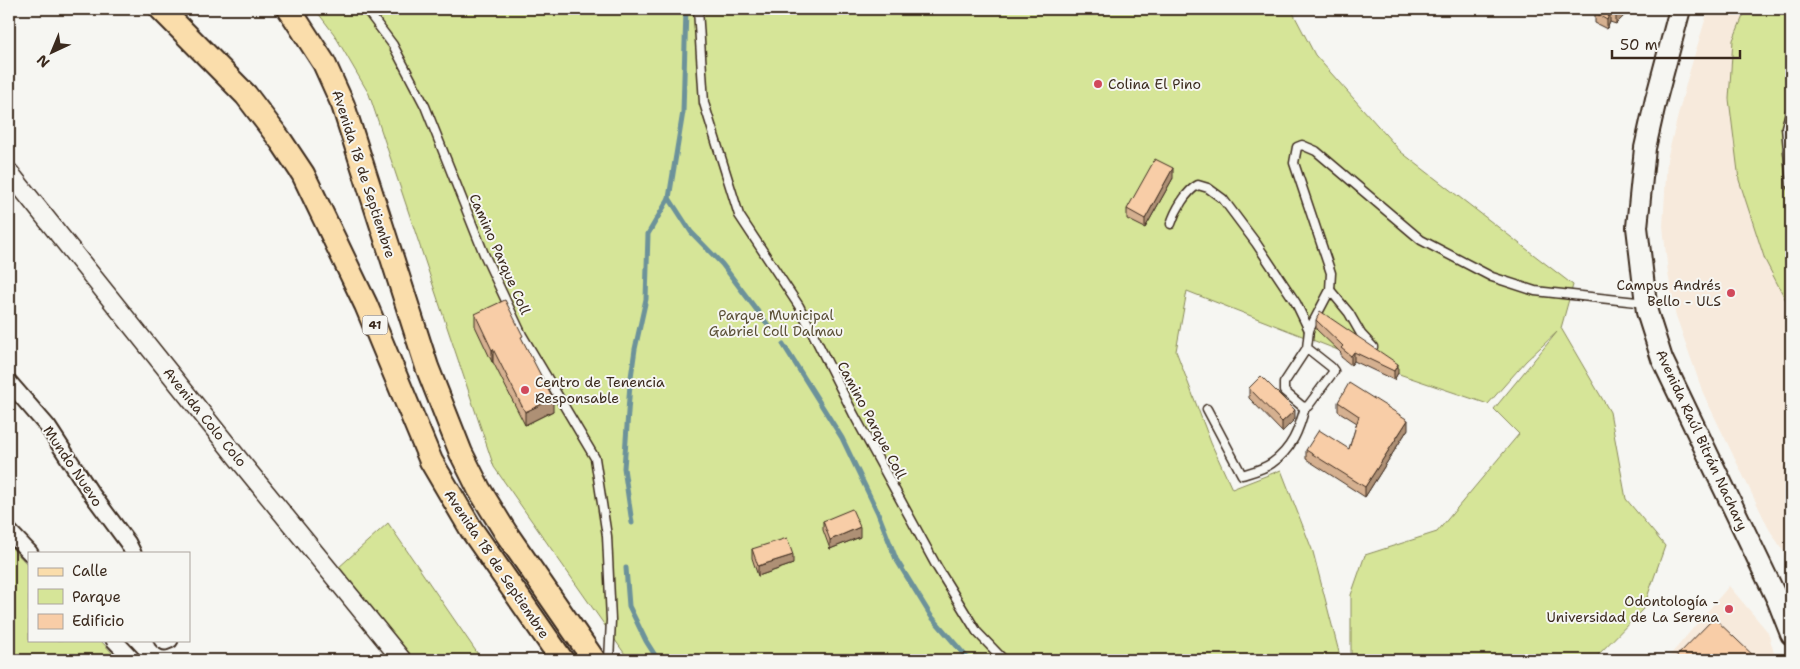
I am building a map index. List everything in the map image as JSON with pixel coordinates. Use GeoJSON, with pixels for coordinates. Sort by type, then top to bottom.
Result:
{"type":"FeatureCollection","features":[{"type":"Feature","properties":{"kind":"main road","name":"Avenida 18 de Septiembre"},"geometry":{"type":"LineString","coordinates":[[161,9],[246,95],[282,141],[303,174],[366,305],[432,461],[471,529],[562,660]]}},
{"type":"Feature","properties":{"kind":"main road","name":"Avenida 18 de Septiembre"},"geometry":{"type":"LineString","coordinates":[[289,9],[324,63],[343,105],[427,367],[461,454],[506,534],[594,660]]}},
{"type":"Feature","properties":{"kind":"main road","name":"Avenida Raúl Bitrán Nachary"},"geometry":{"type":"LineString","coordinates":[[1680,9],[1645,148],[1637,228],[1647,312],[1662,359],[1778,601],[1791,634]]}},
{"type":"Feature","properties":{"kind":"main road","name":"Avenida Raúl Bitrán Nachary"},"geometry":{"type":"LineString","coordinates":[[1778,601],[1791,619]]}},
{"type":"Feature","properties":{"kind":"street","name":"Avenida Colo Colo"},"geometry":{"type":"LineString","coordinates":[[9,172],[402,660]]}},
{"type":"Feature","properties":{"kind":"street","name":"Mundo Nuevo"},"geometry":{"type":"LineString","coordinates":[[9,382],[48,427],[91,493],[133,552]]}},
{"type":"Feature","properties":{"kind":"street"},"geometry":{"type":"LineString","coordinates":[[9,531],[29,552]]}},
{"type":"Feature","properties":{"kind":"street"},"geometry":{"type":"LineString","coordinates":[[116,642],[133,660]]}},
{"type":"Feature","properties":{"kind":"lane","name":"Camino Parque Coll"},"geometry":{"type":"LineString","coordinates":[[366,9],[393,45],[425,106],[484,254],[522,335],[595,458],[608,536],[611,620],[609,660]]}},
{"type":"Feature","properties":{"kind":"lane","name":"Camino Parque Coll"},"geometry":{"type":"LineString","coordinates":[[698,9],[704,103],[739,215],[799,306],[853,413],[937,567],[978,632],[1004,660]]}},
{"type":"Feature","properties":{"kind":"lane"},"geometry":{"type":"LineString","coordinates":[[1791,109],[1786,127],[1791,186]]}},
{"type":"Feature","properties":{"kind":"lane"},"geometry":{"type":"LineString","coordinates":[[1305,407],[1284,392],[1284,383],[1307,348],[1310,330],[1330,290],[1331,273],[1294,163],[1297,148],[1302,145],[1316,151],[1421,240],[1492,277],[1536,291],[1646,302]]}},
{"type":"Feature","properties":{"kind":"lane"},"geometry":{"type":"LineString","coordinates":[[1171,224],[1173,217],[1191,188],[1198,185],[1208,188],[1223,199],[1256,243],[1296,303],[1310,330]]}},
{"type":"Feature","properties":{"kind":"lane"},"geometry":{"type":"LineString","coordinates":[[1330,290],[1349,313],[1360,334],[1373,346]]}},
{"type":"Feature","properties":{"kind":"lane"},"geometry":{"type":"LineString","coordinates":[[1207,409],[1242,475],[1271,464],[1290,447],[1299,430],[1305,407],[1308,406],[1334,371],[1307,348]]}},
{"type":"Feature","properties":{"kind":"shaded area","name":"Campus Andrés Bello - ULS"},"geometry":{"type":"Polygon","coordinates":[[[1711,9],[1791,9],[1791,563],[1769,529],[1703,393],[1675,313],[1668,273],[1663,226],[1667,159],[1687,80],[1706,17],[1711,9]]]}},
{"type":"Feature","properties":{"kind":"shaded area","name":"Odontología - Universidad de La Serena"},"geometry":{"type":"Polygon","coordinates":[[[1729,586],[1768,632],[1776,660],[1666,660],[1729,586]]]}},
{"type":"Feature","properties":{"kind":"green space","name":"Parque Municipal Gabriel Coll Dalmau"},"geometry":{"type":"Polygon","coordinates":[[[315,9],[1291,9],[1315,55],[1401,152],[1573,285],[1561,328],[1610,412],[1626,499],[1665,546],[1643,609],[1593,660],[1351,660],[1351,595],[1365,555],[1437,532],[1519,434],[1494,409],[1557,332],[1526,361],[1488,404],[1402,375],[1187,291],[1176,351],[1211,443],[1232,489],[1281,470],[1313,552],[1341,660],[629,660],[494,467],[369,94],[334,34],[315,9]]]}},
{"type":"Feature","properties":{"kind":"green space"},"geometry":{"type":"Polygon","coordinates":[[[1746,9],[1791,9],[1791,310],[1765,260],[1739,180],[1729,99],[1733,40],[1746,9]]]}},
{"type":"Feature","properties":{"kind":"green space"},"geometry":{"type":"Polygon","coordinates":[[[388,523],[482,660],[414,660],[338,568],[388,523]]]}},
{"type":"Feature","properties":{"kind":"green space"},"geometry":{"type":"Polygon","coordinates":[[[9,545],[28,565],[28,642],[102,642],[119,660],[9,660],[9,545]]]}},
{"type":"Feature","properties":{"kind":"building"},"geometry":{"type":"Polygon","coordinates":[[[1598,9],[1622,9],[1616,15],[1610,12],[1607,20],[1595,13],[1598,9]]]}},
{"type":"Feature","properties":{"kind":"building"},"geometry":{"type":"Polygon","coordinates":[[[1155,159],[1173,168],[1145,219],[1127,209],[1155,159]]]}},
{"type":"Feature","properties":{"kind":"building"},"geometry":{"type":"Polygon","coordinates":[[[505,300],[523,336],[521,337],[553,399],[525,412],[475,314],[505,300]]]}},
{"type":"Feature","properties":{"kind":"building"},"geometry":{"type":"Polygon","coordinates":[[[1320,311],[1398,364],[1394,371],[1354,352],[1351,356],[1341,348],[1343,346],[1316,320],[1320,311]]]}},
{"type":"Feature","properties":{"kind":"building"},"geometry":{"type":"Polygon","coordinates":[[[1261,376],[1295,410],[1282,422],[1249,388],[1261,376]]]}},
{"type":"Feature","properties":{"kind":"building"},"geometry":{"type":"Polygon","coordinates":[[[1349,383],[1408,420],[1365,487],[1306,450],[1319,430],[1349,449],[1359,416],[1338,402],[1349,383]]]}},
{"type":"Feature","properties":{"kind":"building"},"geometry":{"type":"Polygon","coordinates":[[[852,509],[860,527],[830,540],[823,521],[852,509]]]}},
{"type":"Feature","properties":{"kind":"building"},"geometry":{"type":"Polygon","coordinates":[[[787,538],[793,555],[758,566],[752,549],[787,538]]]}},
{"type":"Feature","properties":{"kind":"building"},"geometry":{"type":"Polygon","coordinates":[[[1714,618],[1758,660],[1673,660],[1714,618]]]}},
{"type":"Feature","properties":{"kind":"waterway"},"geometry":{"type":"LineString","coordinates":[[632,523],[624,468],[630,384],[635,349],[646,299],[648,234],[669,198],[683,112],[686,9]]}},
{"type":"Feature","properties":{"kind":"waterway"},"geometry":{"type":"LineString","coordinates":[[669,198],[691,232],[722,264],[771,329]]}},
{"type":"Feature","properties":{"kind":"waterway"},"geometry":{"type":"LineString","coordinates":[[783,344],[842,438],[878,513],[896,559],[931,616],[969,660]]}},
{"type":"Feature","properties":{"kind":"waterway"},"geometry":{"type":"LineString","coordinates":[[626,568],[629,606],[646,641],[658,660]]}},
{"type":"Feature","properties":{"kind":"place","name":"Colina El Pino"},"geometry":{"type":"Point","coordinates":[1098,84]}},
{"type":"Feature","properties":{"kind":"place","name":"Campus Andrés Bello - ULS"},"geometry":{"type":"Point","coordinates":[1731,293]}},
{"type":"Feature","properties":{"kind":"place","name":"Centro de Tenencia Responsable"},"geometry":{"type":"Point","coordinates":[525,390]}},
{"type":"Feature","properties":{"kind":"place","name":"Odontología - Universidad de La Serena"},"geometry":{"type":"Point","coordinates":[1729,609]}}]}
